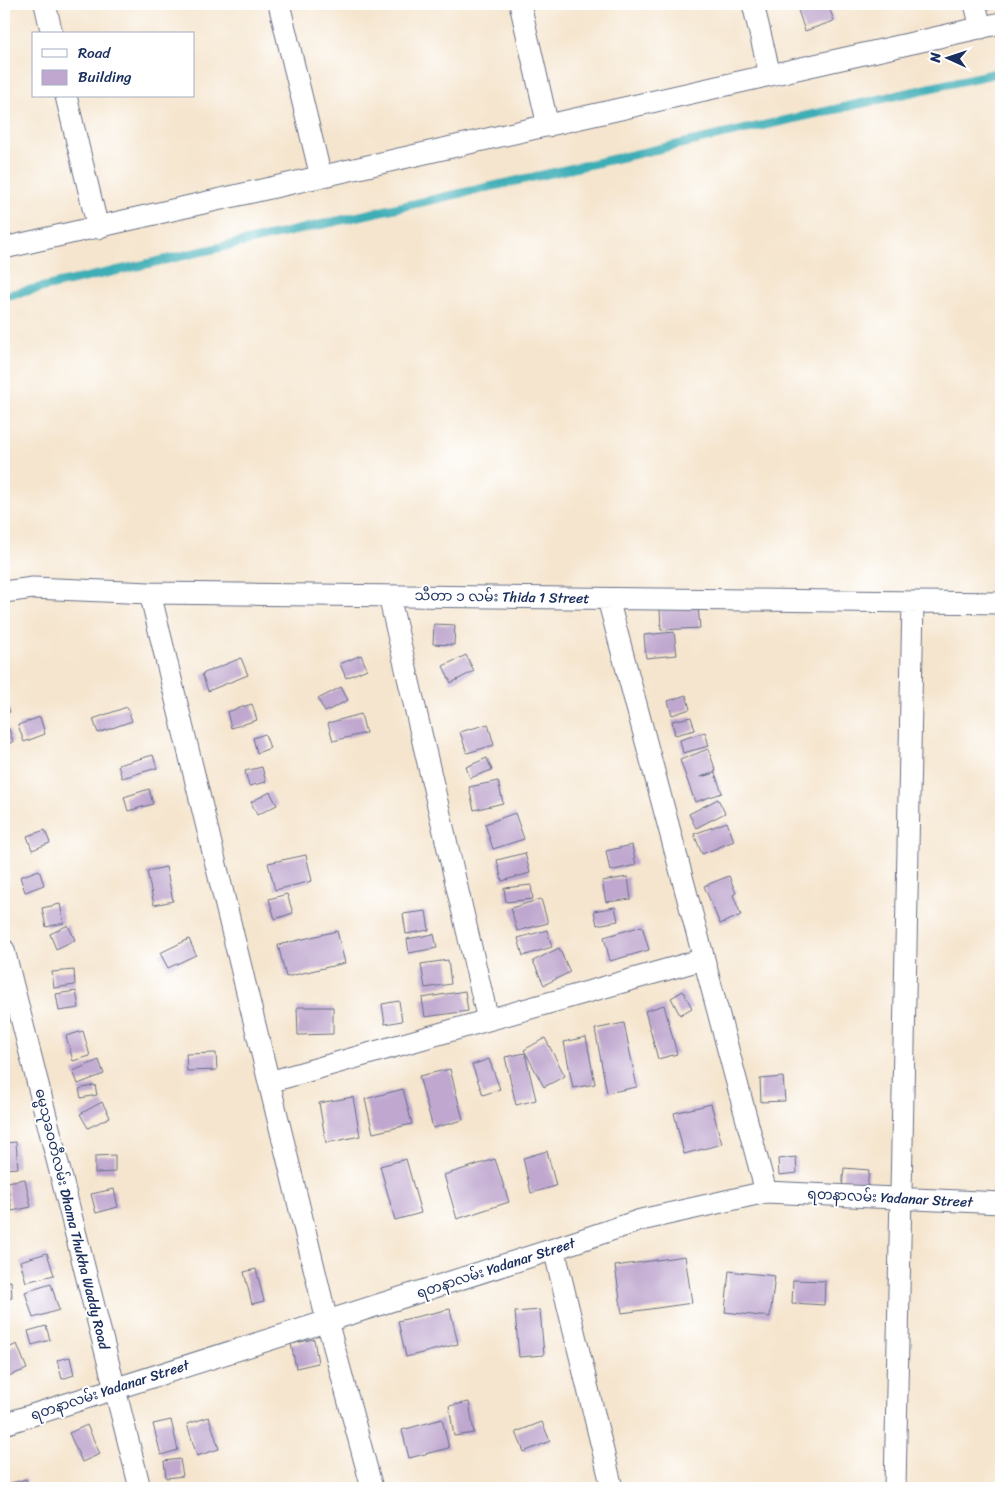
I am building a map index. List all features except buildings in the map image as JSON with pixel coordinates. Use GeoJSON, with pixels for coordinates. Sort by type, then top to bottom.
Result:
{"type":"FeatureCollection","features":[{"type":"Feature","properties":{"kind":"street"},"geometry":{"type":"LineString","coordinates":[[44,4],[51,32]]}},
{"type":"Feature","properties":{"kind":"street"},"geometry":{"type":"LineString","coordinates":[[279,4],[321,177]]}},
{"type":"Feature","properties":{"kind":"street"},"geometry":{"type":"LineString","coordinates":[[520,4],[548,126]]}},
{"type":"Feature","properties":{"kind":"street"},"geometry":{"type":"LineString","coordinates":[[753,4],[770,75]]}},
{"type":"Feature","properties":{"kind":"street"},"geometry":{"type":"LineString","coordinates":[[4,248],[991,25],[975,4]]}},
{"type":"Feature","properties":{"kind":"street"},"geometry":{"type":"LineString","coordinates":[[66,98],[98,228]]}},
{"type":"Feature","properties":{"kind":"street","name":"သီတာ ၁ လမ်း Thida 1 Street"},"geometry":{"type":"LineString","coordinates":[[4,592],[33,588],[150,593],[1001,603]]}},
{"type":"Feature","properties":{"kind":"street"},"geometry":{"type":"LineString","coordinates":[[150,593],[327,1321],[372,1488]]}},
{"type":"Feature","properties":{"kind":"street"},"geometry":{"type":"LineString","coordinates":[[390,596],[488,1020]]}},
{"type":"Feature","properties":{"kind":"street"},"geometry":{"type":"LineString","coordinates":[[608,599],[766,1192]]}},
{"type":"Feature","properties":{"kind":"street"},"geometry":{"type":"LineString","coordinates":[[895,1488],[913,602]]}},
{"type":"Feature","properties":{"kind":"street","name":"ဓမ္မသုခဝတီလမ်း Dhama Thukha Waddy Road"},"geometry":{"type":"LineString","coordinates":[[4,950],[140,1488]]}},
{"type":"Feature","properties":{"kind":"street"},"geometry":{"type":"LineString","coordinates":[[269,1082],[704,959]]}},
{"type":"Feature","properties":{"kind":"street","name":"ရတနာလမ်း Yadanar Street"},"geometry":{"type":"LineString","coordinates":[[4,1424],[641,1220],[766,1192],[1001,1203]]}},
{"type":"Feature","properties":{"kind":"street"},"geometry":{"type":"LineString","coordinates":[[554,1249],[612,1488]]}},
{"type":"Feature","properties":{"kind":"waterway"},"geometry":{"type":"LineString","coordinates":[[4,296],[1001,72]]}}]}
